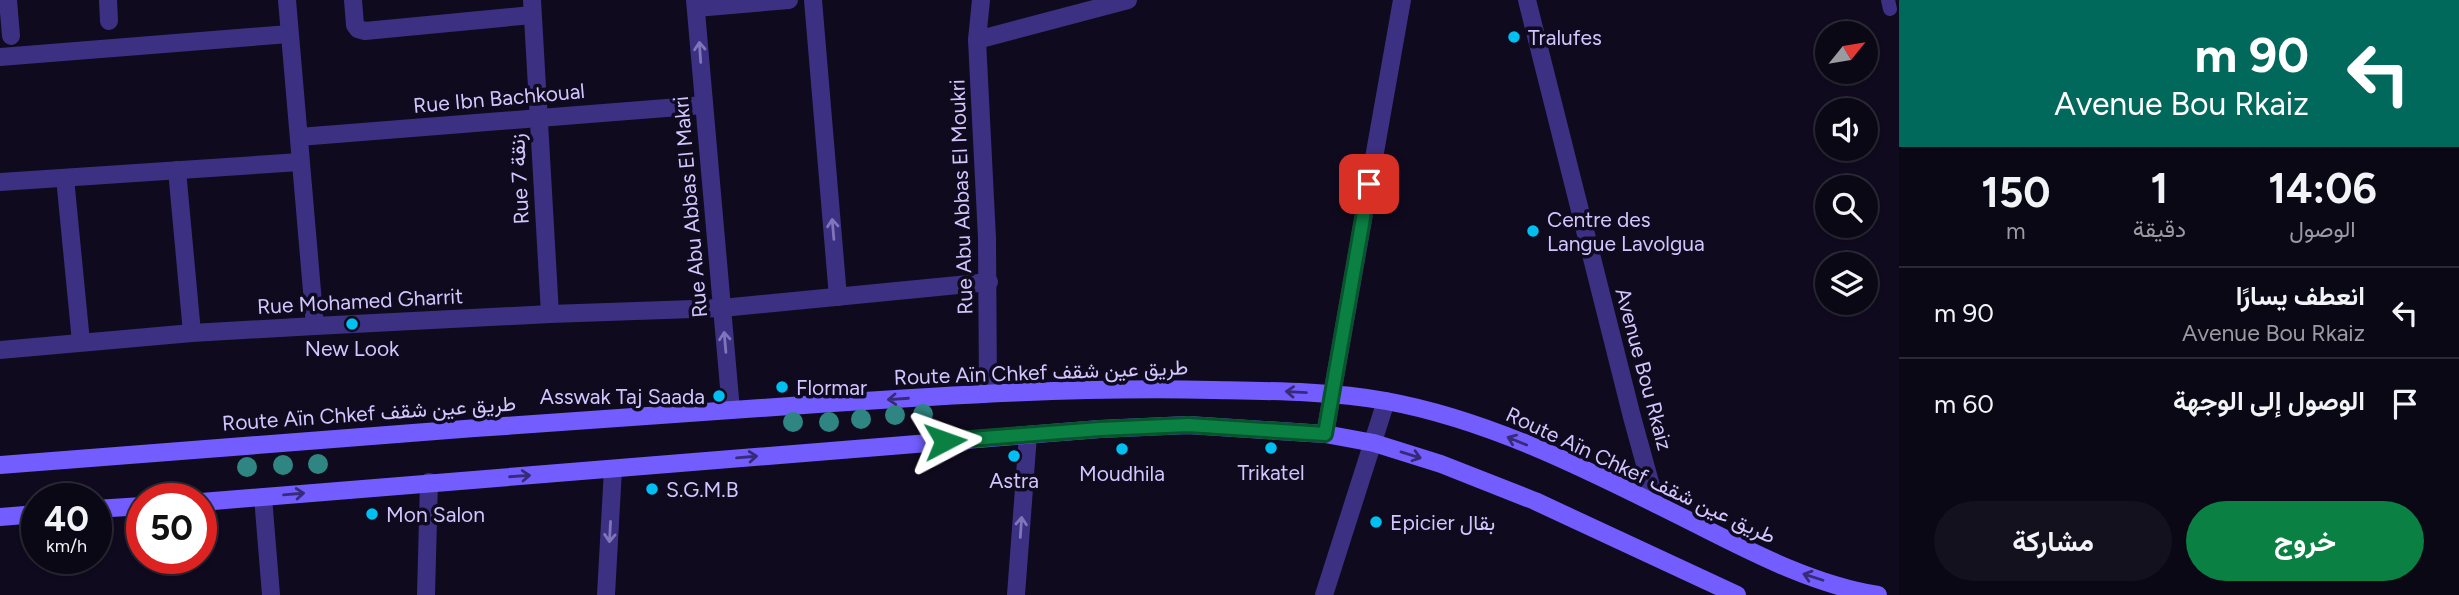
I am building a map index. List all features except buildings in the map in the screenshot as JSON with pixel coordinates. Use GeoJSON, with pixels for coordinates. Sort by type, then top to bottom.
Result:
{"type":"FeatureCollection","features":[{"type":"Feature","properties":{"kind":"main road","name":"Route Aïn Chkef طريق عين شقف"},"geometry":{"type":"LineString","coordinates":[[0,465],[674,412],[988,393],[1147,388],[1331,394],[1386,401],[1437,412],[1475,425],[1557,457],[1801,573],[1878,595]]}},
{"type":"Feature","properties":{"kind":"main road"},"geometry":{"type":"LineString","coordinates":[[217,501],[1100,429],[1188,425],[1325,434],[1374,443],[1441,464],[1535,500],[1737,595]]}},
{"type":"Feature","properties":{"kind":"main road"},"geometry":{"type":"LineString","coordinates":[[0,517],[21,515]]}},
{"type":"Feature","properties":{"kind":"street"},"geometry":{"type":"LineString","coordinates":[[8,0],[11,36]]}},
{"type":"Feature","properties":{"kind":"street"},"geometry":{"type":"LineString","coordinates":[[108,0],[109,21]]}},
{"type":"Feature","properties":{"kind":"street"},"geometry":{"type":"LineString","coordinates":[[287,0],[315,326]]}},
{"type":"Feature","properties":{"kind":"street"},"geometry":{"type":"LineString","coordinates":[[353,0],[355,25],[365,31],[532,8]]}},
{"type":"Feature","properties":{"kind":"street"},"geometry":{"type":"LineString","coordinates":[[696,4],[789,0]]}},
{"type":"Feature","properties":{"kind":"street"},"geometry":{"type":"LineString","coordinates":[[813,0],[838,297]]}},
{"type":"Feature","properties":{"kind":"street","name":"Rue Abu Abbas El Moukri"},"geometry":{"type":"LineString","coordinates":[[981,0],[977,40],[989,282],[988,393]]}},
{"type":"Feature","properties":{"kind":"street"},"geometry":{"type":"LineString","coordinates":[[977,40],[1128,0]]}},
{"type":"Feature","properties":{"kind":"street"},"geometry":{"type":"LineString","coordinates":[[1325,434],[1402,0]]}},
{"type":"Feature","properties":{"kind":"street","name":"Avenue Bou Rkaiz"},"geometry":{"type":"LineString","coordinates":[[1527,0],[1656,504]]}},
{"type":"Feature","properties":{"kind":"street","name":"Rue Abu Abbas El Makri"},"geometry":{"type":"LineString","coordinates":[[696,4],[731,410]]}},
{"type":"Feature","properties":{"kind":"street","name":"Rue 7 زنقة"},"geometry":{"type":"LineString","coordinates":[[532,8],[550,314]]}},
{"type":"Feature","properties":{"kind":"street"},"geometry":{"type":"LineString","coordinates":[[0,57],[289,34]]}},
{"type":"Feature","properties":{"kind":"street","name":"Rue Ibn Bachkoual"},"geometry":{"type":"LineString","coordinates":[[299,138],[704,105]]}},
{"type":"Feature","properties":{"kind":"street"},"geometry":{"type":"LineString","coordinates":[[0,182],[300,162]]}},
{"type":"Feature","properties":{"kind":"street"},"geometry":{"type":"LineString","coordinates":[[177,170],[192,333]]}},
{"type":"Feature","properties":{"kind":"street"},"geometry":{"type":"LineString","coordinates":[[65,178],[81,342]]}},
{"type":"Feature","properties":{"kind":"street","name":"Rue Mohamed Gharrit"},"geometry":{"type":"LineString","coordinates":[[0,350],[192,333],[550,314],[722,308],[989,282]]}},
{"type":"Feature","properties":{"kind":"street"},"geometry":{"type":"LineString","coordinates":[[1324,595],[1386,401]]}},
{"type":"Feature","properties":{"kind":"street"},"geometry":{"type":"LineString","coordinates":[[1016,595],[1028,435]]}},
{"type":"Feature","properties":{"kind":"street"},"geometry":{"type":"LineString","coordinates":[[607,595],[613,469]]}},
{"type":"Feature","properties":{"kind":"street"},"geometry":{"type":"LineString","coordinates":[[426,595],[429,482]]}},
{"type":"Feature","properties":{"kind":"street"},"geometry":{"type":"LineString","coordinates":[[263,497],[271,595]]}},
{"type":"Feature","properties":{"kind":"place","name":"Tralufes"},"geometry":{"type":"Point","coordinates":[1514,37]}},
{"type":"Feature","properties":{"kind":"place","name":"Centre des Langue Lavolgua"},"geometry":{"type":"Point","coordinates":[1533,231]}},
{"type":"Feature","properties":{"kind":"place","name":"New Look"},"geometry":{"type":"Point","coordinates":[352,324]}},
{"type":"Feature","properties":{"kind":"place","name":"Flormar"},"geometry":{"type":"Point","coordinates":[782,387]}},
{"type":"Feature","properties":{"kind":"place","name":"Asswak Taj Saada"},"geometry":{"type":"Point","coordinates":[719,396]}},
{"type":"Feature","properties":{"kind":"place","name":"Trikatel"},"geometry":{"type":"Point","coordinates":[1271,448]}},
{"type":"Feature","properties":{"kind":"place","name":"Moudhila"},"geometry":{"type":"Point","coordinates":[1122,449]}},
{"type":"Feature","properties":{"kind":"place","name":"Astra"},"geometry":{"type":"Point","coordinates":[1014,456]}},
{"type":"Feature","properties":{"kind":"place","name":"S.G.M.B"},"geometry":{"type":"Point","coordinates":[652,489]}},
{"type":"Feature","properties":{"kind":"place","name":"Mon Salon"},"geometry":{"type":"Point","coordinates":[372,514]}},
{"type":"Feature","properties":{"kind":"place","name":"Epicier بقال"},"geometry":{"type":"Point","coordinates":[1376,522]}},
{"type":"Feature","properties":{"kind":"route"},"geometry":{"type":"LineString","coordinates":[[945,441],[1188,425],[1325,434],[1369,184]]}}]}
